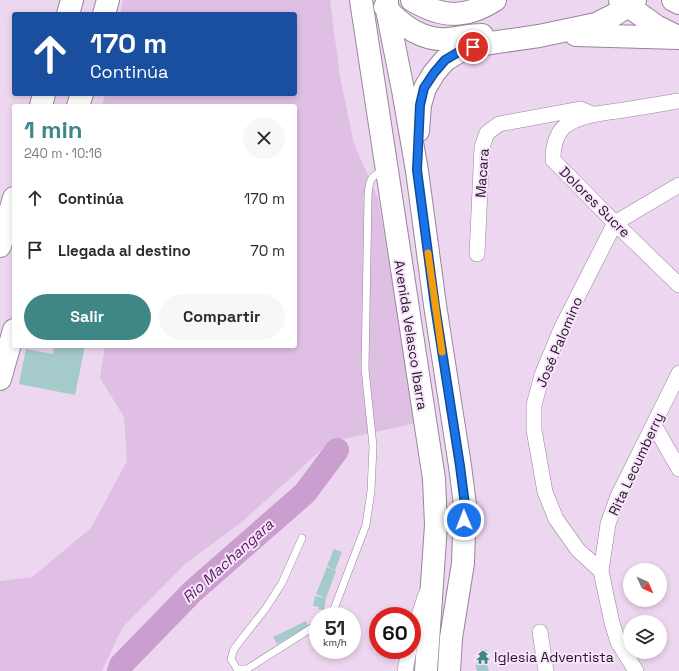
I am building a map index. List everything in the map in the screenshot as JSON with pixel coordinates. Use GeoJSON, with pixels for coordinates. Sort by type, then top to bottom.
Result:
{"type":"FeatureCollection","features":[{"type":"Feature","properties":{"kind":"main road"},"geometry":{"type":"LineString","coordinates":[[69,12],[72,0]]}},
{"type":"Feature","properties":{"kind":"main road"},"geometry":{"type":"LineString","coordinates":[[105,12],[108,0]]}},
{"type":"Feature","properties":{"kind":"main road","name":"Avenida Velasco Ibarra"},"geometry":{"type":"LineString","coordinates":[[361,0],[434,479],[436,525],[426,671]]}},
{"type":"Feature","properties":{"kind":"main road"},"geometry":{"type":"LineString","coordinates":[[412,0],[425,8],[439,13],[454,14],[479,9],[495,0]]}},
{"type":"Feature","properties":{"kind":"main road"},"geometry":{"type":"LineString","coordinates":[[673,0],[679,3]]}},
{"type":"Feature","properties":{"kind":"main road"},"geometry":{"type":"LineString","coordinates":[[417,170],[419,123],[424,88],[445,60],[462,50],[484,44],[549,34],[596,24],[614,15],[628,2],[656,26],[679,38]]}},
{"type":"Feature","properties":{"kind":"main road"},"geometry":{"type":"LineString","coordinates":[[384,3],[410,29],[424,36],[435,38],[446,39],[476,35],[549,34],[679,38]]}},
{"type":"Feature","properties":{"kind":"main road","name":"Avenida Velasco Ibarra"},"geometry":{"type":"LineString","coordinates":[[384,3],[402,83],[417,170],[435,306],[465,505],[463,563],[451,638],[449,671]]}},
{"type":"Feature","properties":{"kind":"main road"},"geometry":{"type":"LineString","coordinates":[[0,246],[12,205]]}},
{"type":"Feature","properties":{"kind":"main road"},"geometry":{"type":"LineString","coordinates":[[0,379],[12,337]]}},
{"type":"Feature","properties":{"kind":"street","name":"Dolores Sucre"},"geometry":{"type":"LineString","coordinates":[[679,101],[593,115],[576,120],[565,126],[558,135],[553,147],[553,160],[679,285]]}},
{"type":"Feature","properties":{"kind":"street","name":"Macara"},"geometry":{"type":"LineString","coordinates":[[477,254],[482,147],[486,134],[499,124],[580,108],[593,115]]}},
{"type":"Feature","properties":{"kind":"street"},"geometry":{"type":"LineString","coordinates":[[615,223],[679,185]]}},
{"type":"Feature","properties":{"kind":"street","name":"José Palomino"},"geometry":{"type":"LineString","coordinates":[[601,571],[578,550],[556,519],[548,498],[539,461],[534,430],[534,405],[542,375],[561,329],[615,223]]}},
{"type":"Feature","properties":{"kind":"street","name":"Rita Lecumberry"},"geometry":{"type":"LineString","coordinates":[[636,671],[618,642],[601,571],[608,524],[618,496],[679,373]]}},
{"type":"Feature","properties":{"kind":"street"},"geometry":{"type":"LineString","coordinates":[[654,425],[679,469]]}},
{"type":"Feature","properties":{"kind":"street"},"geometry":{"type":"LineString","coordinates":[[421,608],[432,578]]}},
{"type":"Feature","properties":{"kind":"street"},"geometry":{"type":"LineString","coordinates":[[540,632],[546,671]]}},
{"type":"Feature","properties":{"kind":"street"},"geometry":{"type":"LineString","coordinates":[[405,671],[407,659]]}},
{"type":"Feature","properties":{"kind":"lane"},"geometry":{"type":"LineString","coordinates":[[335,607],[366,525],[371,491],[373,446],[365,369],[368,196],[369,182],[377,173],[386,169]]}},
{"type":"Feature","properties":{"kind":"lane"},"geometry":{"type":"LineString","coordinates":[[302,538],[282,583],[266,608],[234,649],[231,659],[237,669],[247,669],[309,630]]}},
{"type":"Feature","properties":{"kind":"shaded area"},"geometry":{"type":"Polygon","coordinates":[[[123,0],[330,0],[340,77],[354,144],[378,198],[416,423],[330,442],[242,522],[185,564],[122,628],[102,671],[0,671],[0,581],[32,577],[91,528],[127,461],[124,417],[100,378],[105,348],[297,348],[297,104],[102,104],[104,96],[297,96],[297,12],[120,12],[123,0]]]}},
{"type":"Feature","properties":{"kind":"building"},"geometry":{"type":"Polygon","coordinates":[[[54,348],[85,348],[75,395],[19,384],[26,349],[53,354],[54,348]]]}},
{"type":"Feature","properties":{"kind":"building"},"geometry":{"type":"Polygon","coordinates":[[[334,549],[342,552],[335,570],[327,566],[334,549]]]}},
{"type":"Feature","properties":{"kind":"building"},"geometry":{"type":"Polygon","coordinates":[[[327,567],[336,571],[326,598],[316,594],[327,567]]]}},
{"type":"Feature","properties":{"kind":"building"},"geometry":{"type":"Polygon","coordinates":[[[315,596],[326,598],[324,607],[313,606],[315,596]]]}},
{"type":"Feature","properties":{"kind":"building"},"geometry":{"type":"Polygon","coordinates":[[[306,621],[308,626],[277,644],[273,637],[306,621]]]}},
{"type":"Feature","properties":{"kind":"building","name":"Iglesia Adventista"},"geometry":{"type":"Polygon","coordinates":[[[481,649],[487,650],[487,664],[489,671],[477,671],[476,666],[481,649]]]}},
{"type":"Feature","properties":{"kind":"waterway","name":"Rio Machangara"},"geometry":{"type":"LineString","coordinates":[[119,671],[121,665],[193,591],[305,493],[337,450]]}},
{"type":"Feature","properties":{"kind":"slow traffic"},"geometry":{"type":"LineString","coordinates":[[428,253],[442,352]]}},
{"type":"Feature","properties":{"kind":"place","name":"Iglesia Adventista"},"geometry":{"type":"Point","coordinates":[483,657]}},
{"type":"Feature","properties":{"kind":"route"},"geometry":{"type":"LineString","coordinates":[[464,520],[465,505],[460,466],[435,306],[417,170],[420,105],[424,88],[445,60],[462,50],[473,47]]}}]}
